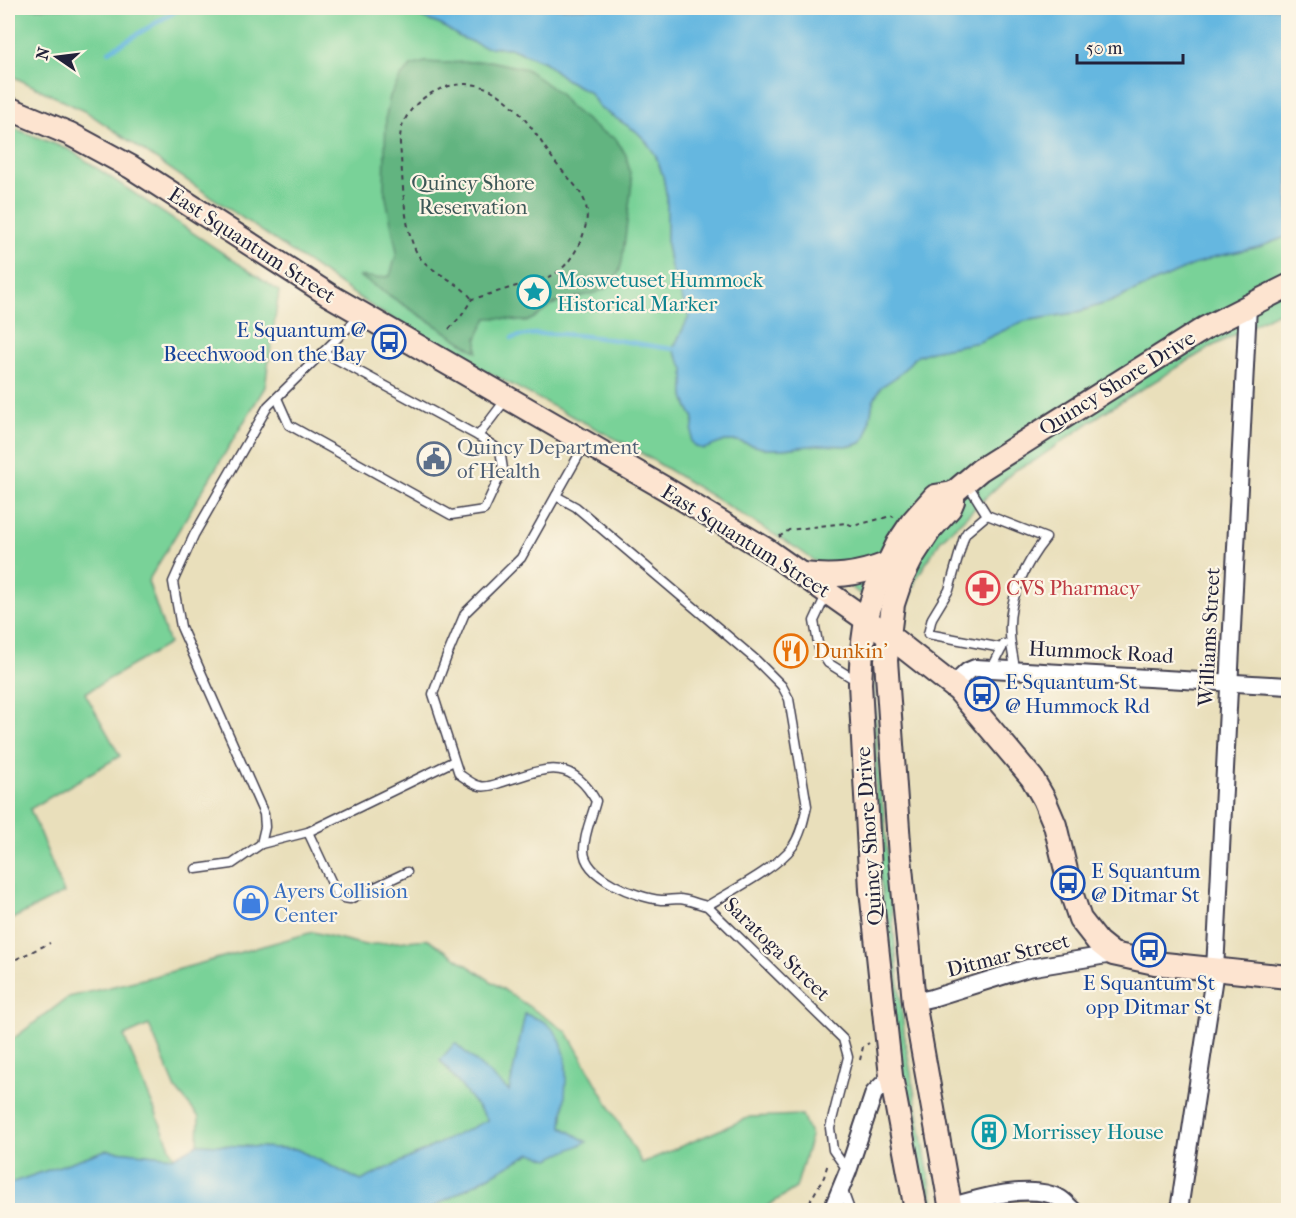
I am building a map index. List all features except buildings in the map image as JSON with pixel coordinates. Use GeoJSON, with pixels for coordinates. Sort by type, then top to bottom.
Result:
{"type":"FeatureCollection","features":[{"type":"Feature","properties":{"kind":"main road","name":"East Squantum Street"},"geometry":{"type":"LineString","coordinates":[[8,108],[70,134],[131,167],[301,278],[767,550],[888,635],[953,685],[1032,778],[1055,825],[1080,919],[1088,931],[1113,954]]}},
{"type":"Feature","properties":{"kind":"main road","name":"Quincy Shore Drive"},"geometry":{"type":"LineString","coordinates":[[916,1210],[891,1076],[872,890],[860,683],[866,620],[875,590],[886,564],[912,522],[935,496],[959,487],[980,470],[1205,328],[1288,286]]}},
{"type":"Feature","properties":{"kind":"main road","name":"Quincy Shore Drive"},"geometry":{"type":"LineString","coordinates":[[951,1209],[914,1002],[900,857],[886,660],[893,604],[901,580],[930,530],[950,508],[959,487]]}},
{"type":"Feature","properties":{"kind":"main road"},"geometry":{"type":"LineString","coordinates":[[801,573],[827,576],[852,575],[886,564]]}},
{"type":"Feature","properties":{"kind":"main road"},"geometry":{"type":"LineString","coordinates":[[1113,954],[1155,963],[1288,978]]}},
{"type":"Feature","properties":{"kind":"street","name":"Williams Street"},"geometry":{"type":"LineString","coordinates":[[1179,1210],[1215,970],[1248,306]]}},
{"type":"Feature","properties":{"kind":"street","name":"Hummock Road"},"geometry":{"type":"LineString","coordinates":[[953,685],[968,671],[975,668],[992,668],[1288,686]]}},
{"type":"Feature","properties":{"kind":"street","name":"Ditmar Street"},"geometry":{"type":"LineString","coordinates":[[914,1002],[1028,968],[1113,954]]}},
{"type":"Feature","properties":{"kind":"street"},"geometry":{"type":"LineString","coordinates":[[832,1210],[845,1179],[874,1092],[891,1076]]}},
{"type":"Feature","properties":{"kind":"street"},"geometry":{"type":"LineString","coordinates":[[951,1209],[972,1200],[1011,1193],[1040,1192],[1061,1198],[1073,1210]]}},
{"type":"Feature","properties":{"kind":"lane"},"geometry":{"type":"LineString","coordinates":[[261,844],[265,827],[264,814],[181,627],[173,582],[200,525],[268,406],[361,314]]}},
{"type":"Feature","properties":{"kind":"lane"},"geometry":{"type":"LineString","coordinates":[[276,398],[290,425],[451,514],[484,510],[503,469],[500,450],[323,352]]}},
{"type":"Feature","properties":{"kind":"lane"},"geometry":{"type":"LineString","coordinates":[[477,436],[507,398]]}},
{"type":"Feature","properties":{"kind":"lane"},"geometry":{"type":"LineString","coordinates":[[585,443],[521,558],[465,613],[433,693],[459,774],[480,786],[492,785],[545,768],[560,768],[580,779],[597,801],[586,834],[584,853],[590,867],[604,879],[635,893],[660,900],[681,899],[707,906]]}},
{"type":"Feature","properties":{"kind":"lane"},"geometry":{"type":"LineString","coordinates":[[959,487],[987,515],[1046,538],[1030,561],[1014,594],[1010,633],[1015,670]]}},
{"type":"Feature","properties":{"kind":"lane","name":"Saratoga Street"},"geometry":{"type":"LineString","coordinates":[[556,496],[576,507],[756,660],[782,686],[789,699],[807,806],[804,822],[794,845],[781,859],[707,906],[843,1039],[848,1057],[830,1128],[833,1150],[845,1179],[850,1210]]}},
{"type":"Feature","properties":{"kind":"lane"},"geometry":{"type":"LineString","coordinates":[[987,515],[964,537],[949,590],[932,618],[928,634],[1002,648]]}},
{"type":"Feature","properties":{"kind":"lane"},"geometry":{"type":"LineString","coordinates":[[828,592],[814,621],[819,649],[828,663],[860,683]]}},
{"type":"Feature","properties":{"kind":"lane"},"geometry":{"type":"LineString","coordinates":[[992,668],[1010,633]]}},
{"type":"Feature","properties":{"kind":"lane"},"geometry":{"type":"LineString","coordinates":[[196,869],[232,864],[261,844],[308,832],[454,761]]}},
{"type":"Feature","properties":{"kind":"lane"},"geometry":{"type":"LineString","coordinates":[[308,832],[337,894],[343,898],[350,899],[407,872]]}},
{"type":"Feature","properties":{"kind":"path"},"geometry":{"type":"LineString","coordinates":[[449,329],[472,299],[554,275],[570,261],[578,248],[586,226],[587,213],[582,197],[510,103],[494,91],[476,85],[459,85],[424,96],[411,107],[399,132],[408,232],[414,250],[424,262],[452,280],[472,299]]}},
{"type":"Feature","properties":{"kind":"path"},"geometry":{"type":"LineString","coordinates":[[523,284],[530,293],[536,294],[541,278]]}},
{"type":"Feature","properties":{"kind":"path"},"geometry":{"type":"LineString","coordinates":[[767,550],[783,533],[789,530],[846,523],[853,526],[891,516],[912,522]]}},
{"type":"Feature","properties":{"kind":"path"},"geometry":{"type":"LineString","coordinates":[[8,963],[50,943]]}},
{"type":"Feature","properties":{"kind":"path"},"geometry":{"type":"LineString","coordinates":[[8,1014],[15,1030]]}},
{"type":"Feature","properties":{"kind":"green space","name":"Quincy Shore Reservation"},"geometry":{"type":"Polygon","coordinates":[[[8,8],[407,8],[460,37],[485,47],[510,48],[544,62],[567,80],[589,92],[600,108],[636,131],[655,154],[663,176],[667,198],[667,244],[671,267],[689,317],[673,349],[685,369],[684,396],[694,418],[691,441],[714,445],[725,441],[738,441],[766,449],[818,445],[851,446],[861,443],[867,435],[873,401],[881,387],[899,375],[915,357],[931,351],[979,342],[1024,321],[1074,313],[1110,302],[1214,257],[1259,247],[1288,236],[1288,307],[1209,348],[1106,411],[1034,461],[1015,470],[940,541],[916,579],[907,606],[904,626],[798,549],[633,448],[445,350],[379,311],[88,113],[8,74],[8,8]]]}},
{"type":"Feature","properties":{"kind":"green space"},"geometry":{"type":"Polygon","coordinates":[[[490,61],[526,69],[559,93],[570,107],[600,131],[616,139],[626,155],[632,182],[622,262],[618,275],[611,284],[603,290],[552,305],[528,321],[487,318],[477,338],[477,352],[359,276],[377,278],[390,276],[397,252],[384,188],[386,116],[390,96],[400,78],[411,66],[425,62],[490,61]]]}},
{"type":"Feature","properties":{"kind":"green space"},"geometry":{"type":"Polygon","coordinates":[[[8,126],[70,150],[279,291],[265,387],[148,581],[169,644],[85,693],[120,756],[30,809],[64,893],[8,921],[8,126]]]}},
{"type":"Feature","properties":{"kind":"green space"},"geometry":{"type":"Polygon","coordinates":[[[871,659],[873,659],[880,789],[905,1040],[935,1210],[926,1210],[896,1041],[878,852],[871,659]]]}},
{"type":"Feature","properties":{"kind":"green space"},"geometry":{"type":"Polygon","coordinates":[[[313,932],[365,945],[428,939],[567,1032],[642,1163],[750,1117],[802,1115],[811,1136],[796,1188],[761,1210],[428,1210],[531,1153],[586,1142],[562,1128],[566,1067],[546,1023],[526,1014],[509,1092],[456,1044],[440,1060],[489,1120],[361,1181],[296,1149],[198,1144],[199,1117],[176,1089],[149,1025],[124,1036],[174,1157],[106,1150],[8,1184],[8,1037],[10,1041],[69,997],[155,976],[313,932]]]}},
{"type":"Feature","properties":{"kind":"water"},"geometry":{"type":"Polygon","coordinates":[[[407,8],[1288,8],[1288,236],[1259,247],[1214,257],[1110,302],[1074,313],[1024,321],[979,342],[931,351],[915,357],[899,375],[881,387],[873,401],[867,435],[861,443],[851,446],[818,445],[766,449],[738,441],[725,441],[704,449],[696,447],[691,441],[694,418],[684,396],[684,369],[673,349],[689,317],[671,267],[667,244],[667,198],[663,176],[655,154],[636,131],[600,108],[589,92],[567,80],[544,62],[510,48],[485,47],[420,17],[407,8]]]}},
{"type":"Feature","properties":{"kind":"water"},"geometry":{"type":"Polygon","coordinates":[[[525,1014],[547,1024],[556,1033],[562,1045],[566,1086],[562,1127],[587,1142],[549,1159],[531,1153],[428,1210],[8,1210],[8,1184],[106,1150],[174,1157],[198,1144],[296,1149],[361,1181],[488,1120],[440,1060],[455,1043],[509,1091],[525,1014]]]}},
{"type":"Feature","properties":{"kind":"waterway"},"geometry":{"type":"LineString","coordinates":[[109,51],[181,8]]}},
{"type":"Feature","properties":{"kind":"waterway"},"geometry":{"type":"LineString","coordinates":[[512,338],[529,335],[569,335],[673,349]]}},
{"type":"Feature","properties":{"kind":"place","name":"Moswetuset Hummock Historical Marker"},"geometry":{"type":"Point","coordinates":[534,292]}},
{"type":"Feature","properties":{"kind":"place","name":"E Squantum @ Beechwood on the Bay"},"geometry":{"type":"Point","coordinates":[389,342]}},
{"type":"Feature","properties":{"kind":"place","name":"Quincy Department of Health"},"geometry":{"type":"Point","coordinates":[434,459]}},
{"type":"Feature","properties":{"kind":"place","name":"CVS Pharmacy"},"geometry":{"type":"Point","coordinates":[983,588]}},
{"type":"Feature","properties":{"kind":"place","name":"Dunkin'"},"geometry":{"type":"Point","coordinates":[791,651]}},
{"type":"Feature","properties":{"kind":"place","name":"E Squantum St @ Hummock Rd"},"geometry":{"type":"Point","coordinates":[982,694]}},
{"type":"Feature","properties":{"kind":"place","name":"E Squantum @ Ditmar St"},"geometry":{"type":"Point","coordinates":[1068,883]}},
{"type":"Feature","properties":{"kind":"place","name":"Ayers Collision Center"},"geometry":{"type":"Point","coordinates":[251,903]}},
{"type":"Feature","properties":{"kind":"place","name":"E Squantum St opp Ditmar St"},"geometry":{"type":"Point","coordinates":[1149,950]}},
{"type":"Feature","properties":{"kind":"place","name":"Morrissey House"},"geometry":{"type":"Point","coordinates":[989,1132]}}]}
